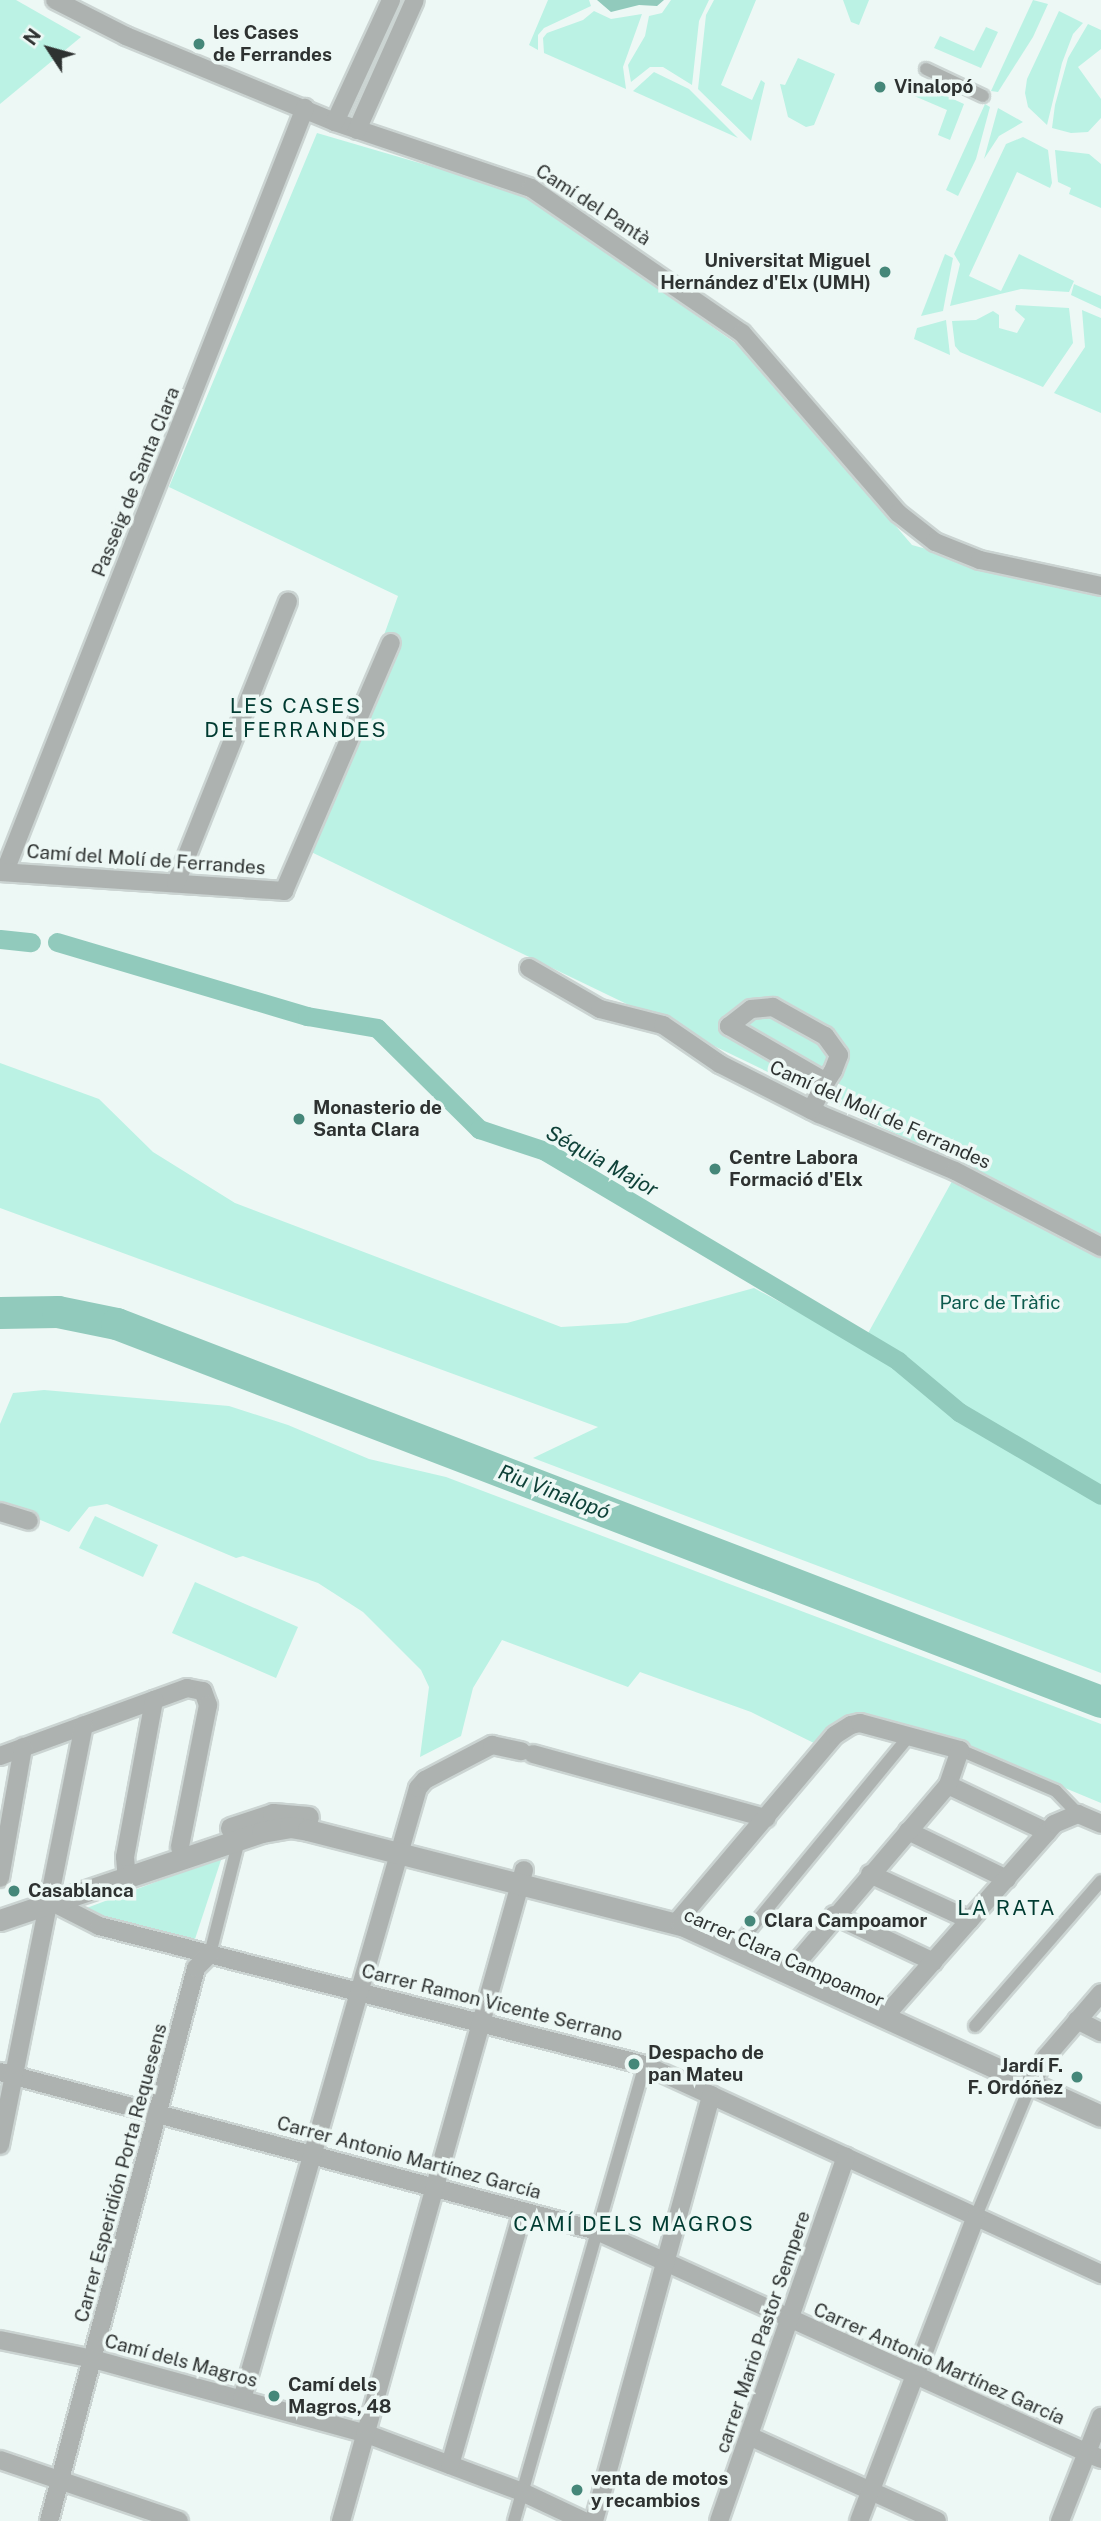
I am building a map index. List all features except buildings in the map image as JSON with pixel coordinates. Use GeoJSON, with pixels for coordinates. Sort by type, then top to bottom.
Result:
{"type":"FeatureCollection","features":[{"type":"Feature","properties":{"kind":"street","name":"Camí del Pantà"},"geometry":{"type":"LineString","coordinates":[[55,0],[97,22],[335,122],[531,188],[611,240],[742,334],[898,513],[935,542],[980,560],[1101,586]]}},
{"type":"Feature","properties":{"kind":"street","name":"Camí del Pantà"},"geometry":{"type":"LineString","coordinates":[[77,0],[97,22]]}},
{"type":"Feature","properties":{"kind":"street"},"geometry":{"type":"LineString","coordinates":[[335,122],[391,0]]}},
{"type":"Feature","properties":{"kind":"street"},"geometry":{"type":"LineString","coordinates":[[357,130],[415,0]]}},
{"type":"Feature","properties":{"kind":"street"},"geometry":{"type":"LineString","coordinates":[[926,69],[983,96]]}},
{"type":"Feature","properties":{"kind":"street","name":"Passeig de Santa Clara"},"geometry":{"type":"LineString","coordinates":[[2,872],[305,108]]}},
{"type":"Feature","properties":{"kind":"street"},"geometry":{"type":"LineString","coordinates":[[176,883],[288,601]]}},
{"type":"Feature","properties":{"kind":"street","name":"Camí del Molí de Ferrandes"},"geometry":{"type":"LineString","coordinates":[[2,872],[284,891],[391,643]]}},
{"type":"Feature","properties":{"kind":"street","name":"Camí del Molí de Ferrandes"},"geometry":{"type":"LineString","coordinates":[[529,968],[600,1009],[663,1025],[720,1064],[811,1110],[956,1171],[1101,1247]]}},
{"type":"Feature","properties":{"kind":"street"},"geometry":{"type":"LineString","coordinates":[[811,1110],[827,1082],[839,1055],[825,1036],[773,1007],[751,1009],[729,1026],[827,1082]]}},
{"type":"Feature","properties":{"kind":"street"},"geometry":{"type":"LineString","coordinates":[[0,1512],[29,1521]]}},
{"type":"Feature","properties":{"kind":"street"},"geometry":{"type":"LineString","coordinates":[[0,1756],[187,1688],[204,1691],[208,1705],[180,1847]]}},
{"type":"Feature","properties":{"kind":"street"},"geometry":{"type":"LineString","coordinates":[[125,1874],[154,1700]]}},
{"type":"Feature","properties":{"kind":"street"},"geometry":{"type":"LineString","coordinates":[[681,1918],[835,1735],[860,1723],[960,1750],[1056,1791],[1079,1814],[1101,1824]]}},
{"type":"Feature","properties":{"kind":"street"},"geometry":{"type":"LineString","coordinates":[[0,2145],[7,2074],[50,1901],[84,1725]]}},
{"type":"Feature","properties":{"kind":"street"},"geometry":{"type":"LineString","coordinates":[[744,1937],[909,1736]]}},
{"type":"Feature","properties":{"kind":"street"},"geometry":{"type":"LineString","coordinates":[[242,2399],[357,1990],[418,1788],[425,1780],[492,1745],[766,1818]]}},
{"type":"Feature","properties":{"kind":"street"},"geometry":{"type":"LineString","coordinates":[[0,1878],[23,1747]]}},
{"type":"Feature","properties":{"kind":"street"},"geometry":{"type":"LineString","coordinates":[[791,1966],[948,1786],[960,1750]]}},
{"type":"Feature","properties":{"kind":"street"},"geometry":{"type":"LineString","coordinates":[[948,1786],[1048,1832]]}},
{"type":"Feature","properties":{"kind":"street"},"geometry":{"type":"LineString","coordinates":[[890,2012],[1048,1832],[1079,1814]]}},
{"type":"Feature","properties":{"kind":"street"},"geometry":{"type":"LineString","coordinates":[[0,1920],[94,1887],[180,1847],[258,1818],[290,1820]]}},
{"type":"Feature","properties":{"kind":"street"},"geometry":{"type":"LineString","coordinates":[[125,1874],[239,1840],[290,1820]]}},
{"type":"Feature","properties":{"kind":"street","name":"carrer Clara Campoamor"},"geometry":{"type":"LineString","coordinates":[[290,1820],[681,1918],[744,1937],[791,1966]]}},
{"type":"Feature","properties":{"kind":"street"},"geometry":{"type":"LineString","coordinates":[[908,1831],[1007,1879]]}},
{"type":"Feature","properties":{"kind":"street","name":"Carrer Esperidión Porta Requesens"},"geometry":{"type":"LineString","coordinates":[[49,2521],[160,2115],[196,1968],[210,1954],[239,1840]]}},
{"type":"Feature","properties":{"kind":"street"},"geometry":{"type":"LineString","coordinates":[[870,1874],[970,1920]]}},
{"type":"Feature","properties":{"kind":"street"},"geometry":{"type":"LineString","coordinates":[[341,2521],[522,1877]]}},
{"type":"Feature","properties":{"kind":"street"},"geometry":{"type":"LineString","coordinates":[[975,2026],[1101,1881]]}},
{"type":"Feature","properties":{"kind":"street","name":"Carrer Ramon Vicente Serrano"},"geometry":{"type":"LineString","coordinates":[[50,1901],[99,1926],[645,2064],[1101,2274]]}},
{"type":"Feature","properties":{"kind":"street"},"geometry":{"type":"LineString","coordinates":[[834,1915],[934,1962]]}},
{"type":"Feature","properties":{"kind":"street","name":"carrer Clara Campoamor"},"geometry":{"type":"LineString","coordinates":[[681,1918],[1034,2078],[1101,2102]]}},
{"type":"Feature","properties":{"kind":"street"},"geometry":{"type":"LineString","coordinates":[[859,2521],[976,2216],[1034,2078],[1077,2020],[1101,1993]]}},
{"type":"Feature","properties":{"kind":"street"},"geometry":{"type":"LineString","coordinates":[[1077,2020],[1101,2032]]}},
{"type":"Feature","properties":{"kind":"street"},"geometry":{"type":"LineString","coordinates":[[514,2521],[645,2064]]}},
{"type":"Feature","properties":{"kind":"street","name":"Carrer Antonio Martínez García"},"geometry":{"type":"LineString","coordinates":[[7,2074],[597,2231],[1094,2456]]}},
{"type":"Feature","properties":{"kind":"street","name":"carrer Clara Campoamor"},"geometry":{"type":"LineString","coordinates":[[1034,2078],[1101,2116]]}},
{"type":"Feature","properties":{"kind":"street"},"geometry":{"type":"LineString","coordinates":[[594,2521],[663,2261],[711,2095]]}},
{"type":"Feature","properties":{"kind":"street","name":"carrer Mario Pastor Sempere"},"geometry":{"type":"LineString","coordinates":[[719,2521],[846,2157]]}},
{"type":"Feature","properties":{"kind":"street"},"geometry":{"type":"LineString","coordinates":[[450,2465],[523,2211]]}},
{"type":"Feature","properties":{"kind":"street","name":"Camí dels Magros"},"geometry":{"type":"LineString","coordinates":[[0,2340],[93,2359],[366,2434],[522,2492],[584,2521]]}},
{"type":"Feature","properties":{"kind":"street"},"geometry":{"type":"LineString","coordinates":[[1060,2521],[1094,2456],[1101,2417]]}},
{"type":"Feature","properties":{"kind":"street"},"geometry":{"type":"LineString","coordinates":[[749,2436],[937,2521]]}},
{"type":"Feature","properties":{"kind":"street"},"geometry":{"type":"LineString","coordinates":[[0,2460],[179,2521]]}},
{"type":"Feature","properties":{"kind":"green space"},"geometry":{"type":"Polygon","coordinates":[[[0,0],[16,0],[81,37],[0,104],[0,0]]]}},
{"type":"Feature","properties":{"kind":"green space"},"geometry":{"type":"Polygon","coordinates":[[[548,0],[589,0],[591,6],[544,28],[538,35],[538,50],[529,45],[548,0]]]}},
{"type":"Feature","properties":{"kind":"green space"},"geometry":{"type":"Polygon","coordinates":[[[671,0],[709,0],[699,21],[692,85],[663,67],[650,67],[631,82],[628,65],[645,36],[649,16],[662,13],[671,0]]]}},
{"type":"Feature","properties":{"kind":"green space"},"geometry":{"type":"Polygon","coordinates":[[[714,0],[756,0],[721,85],[752,100],[761,80],[765,83],[751,141],[698,89],[706,15],[714,0]]]}},
{"type":"Feature","properties":{"kind":"green space"},"geometry":{"type":"Polygon","coordinates":[[[843,0],[869,0],[859,25],[851,22],[843,0]]]}},
{"type":"Feature","properties":{"kind":"green space"},"geometry":{"type":"Polygon","coordinates":[[[1033,0],[1048,4],[1033,37],[998,92],[991,91],[1033,0]]]}},
{"type":"Feature","properties":{"kind":"green space"},"geometry":{"type":"Polygon","coordinates":[[[594,11],[611,19],[642,14],[623,67],[626,89],[544,53],[543,38],[547,33],[583,20],[594,11]]]}},
{"type":"Feature","properties":{"kind":"green space"},"geometry":{"type":"Polygon","coordinates":[[[1059,11],[1083,23],[1073,34],[1062,63],[1047,125],[1028,107],[1025,93],[1027,79],[1059,11]]]}},
{"type":"Feature","properties":{"kind":"green space"},"geometry":{"type":"Polygon","coordinates":[[[1088,24],[1101,30],[1101,49],[1078,67],[1101,99],[1101,118],[1088,132],[1071,133],[1052,128],[1055,105],[1068,58],[1088,24]]]}},
{"type":"Feature","properties":{"kind":"green space"},"geometry":{"type":"Polygon","coordinates":[[[986,27],[998,32],[981,68],[934,48],[940,36],[974,51],[986,27]]]}},
{"type":"Feature","properties":{"kind":"green space"},"geometry":{"type":"Polygon","coordinates":[[[798,58],[835,74],[814,125],[806,127],[788,117],[780,84],[785,85],[798,58]]]}},
{"type":"Feature","properties":{"kind":"green space"},"geometry":{"type":"Polygon","coordinates":[[[654,72],[689,89],[738,138],[633,91],[654,72]]]}},
{"type":"Feature","properties":{"kind":"green space"},"geometry":{"type":"Polygon","coordinates":[[[918,83],[964,104],[950,140],[938,135],[947,110],[912,95],[918,83]]]}},
{"type":"Feature","properties":{"kind":"green space"},"geometry":{"type":"Polygon","coordinates":[[[985,104],[990,107],[976,159],[958,196],[946,190],[985,104]]]}},
{"type":"Feature","properties":{"kind":"green space"},"geometry":{"type":"Polygon","coordinates":[[[998,108],[1023,122],[999,136],[984,159],[998,108]]]}},
{"type":"Feature","properties":{"kind":"green space","name":"Parc de Tràfic"},"geometry":{"type":"Polygon","coordinates":[[[317,133],[525,194],[745,350],[912,545],[1034,579],[1101,585],[1101,1673],[533,1458],[598,1427],[0,1208],[0,1063],[99,1099],[153,1152],[235,1203],[561,1327],[627,1323],[754,1288],[861,1346],[961,1165],[307,850],[398,596],[169,487],[317,133]]]}},
{"type":"Feature","properties":{"kind":"green space"},"geometry":{"type":"Polygon","coordinates":[[[1023,137],[1048,150],[1052,183],[1050,188],[1017,172],[969,276],[1001,291],[1019,254],[1074,281],[1069,292],[1021,289],[950,306],[960,264],[954,254],[1006,144],[1023,137]]]}},
{"type":"Feature","properties":{"kind":"green space"},"geometry":{"type":"Polygon","coordinates":[[[1055,150],[1089,154],[1101,164],[1101,208],[1069,194],[1071,188],[1058,182],[1055,150]]]}},
{"type":"Feature","properties":{"kind":"green space"},"geometry":{"type":"Polygon","coordinates":[[[945,254],[953,258],[943,311],[921,316],[945,254]]]}},
{"type":"Feature","properties":{"kind":"green space"},"geometry":{"type":"Polygon","coordinates":[[[1074,284],[1101,296],[1101,309],[1071,295],[1074,284]]]}},
{"type":"Feature","properties":{"kind":"green space"},"geometry":{"type":"Polygon","coordinates":[[[1016,305],[1069,308],[1073,343],[1043,387],[960,352],[955,346],[952,321],[976,320],[993,311],[999,315],[999,328],[1017,333],[1025,319],[1015,310],[1016,305]]]}},
{"type":"Feature","properties":{"kind":"green space"},"geometry":{"type":"Polygon","coordinates":[[[1082,310],[1101,318],[1101,413],[1054,393],[1085,347],[1082,310]]]}},
{"type":"Feature","properties":{"kind":"green space"},"geometry":{"type":"Polygon","coordinates":[[[946,320],[950,355],[914,339],[917,328],[946,320]]]}},
{"type":"Feature","properties":{"kind":"green space"},"geometry":{"type":"Polygon","coordinates":[[[44,1390],[229,1406],[288,1425],[369,1459],[446,1477],[1101,1724],[1101,1803],[976,1751],[850,1717],[820,1746],[751,1712],[640,1672],[628,1687],[502,1640],[473,1688],[461,1736],[420,1757],[429,1687],[421,1670],[363,1612],[318,1583],[243,1556],[236,1558],[107,1504],[89,1507],[69,1532],[0,1503],[0,1424],[13,1393],[44,1390]]]}},
{"type":"Feature","properties":{"kind":"green space"},"geometry":{"type":"Polygon","coordinates":[[[95,1516],[158,1545],[143,1577],[79,1548],[95,1516]]]}},
{"type":"Feature","properties":{"kind":"green space"},"geometry":{"type":"Polygon","coordinates":[[[195,1582],[298,1627],[276,1678],[172,1633],[195,1582]]]}},
{"type":"Feature","properties":{"kind":"green space"},"geometry":{"type":"Polygon","coordinates":[[[222,1857],[195,1939],[104,1919],[84,1909],[222,1857]]]}},
{"type":"Feature","properties":{"kind":"shaded area"},"geometry":{"type":"Polygon","coordinates":[[[597,0],[664,0],[657,6],[639,5],[611,12],[597,0]]]}},
{"type":"Feature","properties":{"kind":"waterway","name":"Séquia Major"},"geometry":{"type":"LineString","coordinates":[[0,939],[31,942]]}},
{"type":"Feature","properties":{"kind":"waterway","name":"Séquia Major"},"geometry":{"type":"LineString","coordinates":[[57,942],[307,1016],[377,1028],[479,1129],[545,1151],[898,1361],[959,1412],[1101,1495]]}},
{"type":"Feature","properties":{"kind":"waterway","name":"Riu Vinalopó"},"geometry":{"type":"LineString","coordinates":[[0,1313],[58,1312],[117,1324],[1101,1702]]}},
{"type":"Feature","properties":{"kind":"place","name":"les Cases de Ferrandes"},"geometry":{"type":"Point","coordinates":[199,44]}},
{"type":"Feature","properties":{"kind":"place","name":"Vinalopó"},"geometry":{"type":"Point","coordinates":[880,87]}},
{"type":"Feature","properties":{"kind":"place","name":"Universitat Miguel Hernández d'Elx (UMH)"},"geometry":{"type":"Point","coordinates":[885,272]}},
{"type":"Feature","properties":{"kind":"place","name":"Monasterio de Santa Clara"},"geometry":{"type":"Point","coordinates":[299,1119]}},
{"type":"Feature","properties":{"kind":"place","name":"Centre Labora Formació d'Elx"},"geometry":{"type":"Point","coordinates":[715,1169]}},
{"type":"Feature","properties":{"kind":"place","name":"Casablanca"},"geometry":{"type":"Point","coordinates":[14,1891]}},
{"type":"Feature","properties":{"kind":"place","name":"Clara Campoamor"},"geometry":{"type":"Point","coordinates":[750,1921]}},
{"type":"Feature","properties":{"kind":"place","name":"Despacho de pan Mateu"},"geometry":{"type":"Point","coordinates":[634,2064]}},
{"type":"Feature","properties":{"kind":"place","name":"Jardí F. F. Ordóñez"},"geometry":{"type":"Point","coordinates":[1077,2077]}},
{"type":"Feature","properties":{"kind":"place","name":"Camí dels Magros, 48"},"geometry":{"type":"Point","coordinates":[274,2396]}},
{"type":"Feature","properties":{"kind":"place","name":"venta de motos y recambios"},"geometry":{"type":"Point","coordinates":[577,2490]}},
{"type":"Feature","properties":{"kind":"district","name":"LES CASES DE FERRANDES"},"geometry":{"type":"Point","coordinates":[296,718]}},
{"type":"Feature","properties":{"kind":"district","name":"LA RATA"},"geometry":{"type":"Point","coordinates":[1007,1908]}},
{"type":"Feature","properties":{"kind":"district","name":"CAMÍ DELS MAGROS"},"geometry":{"type":"Point","coordinates":[634,2224]}}]}
